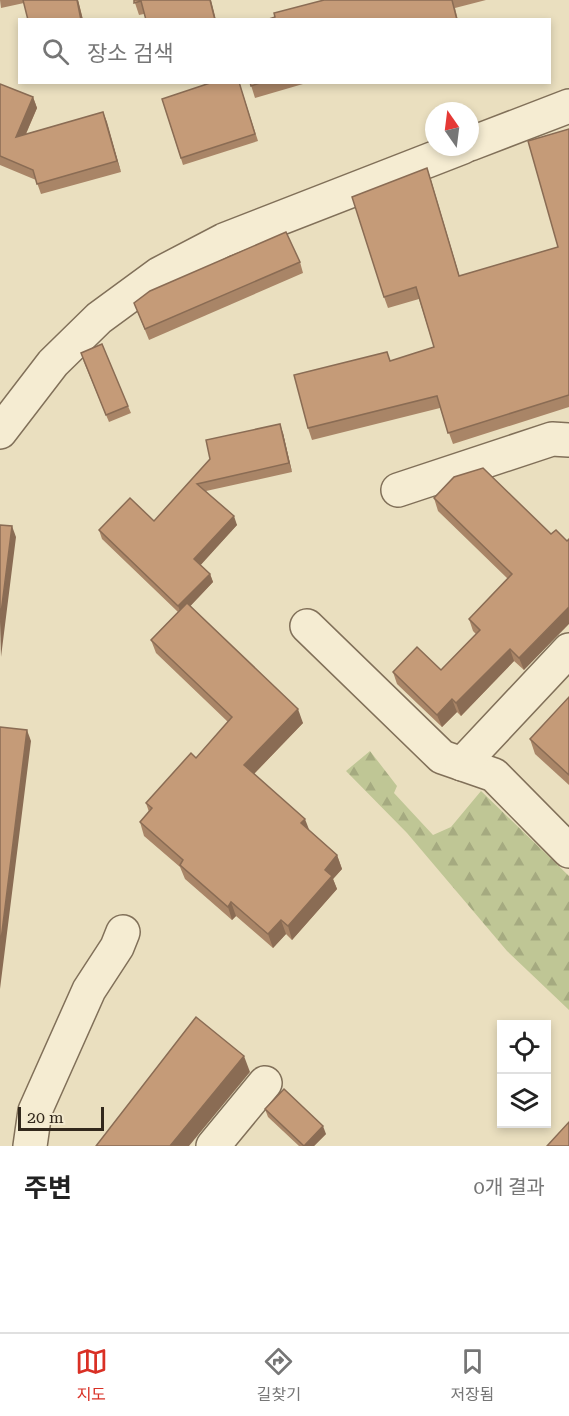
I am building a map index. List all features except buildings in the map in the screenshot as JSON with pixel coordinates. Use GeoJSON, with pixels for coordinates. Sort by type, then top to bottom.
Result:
{"type":"FeatureCollection","features":[{"type":"Feature","properties":{"kind":"street"},"geometry":{"type":"LineString","coordinates":[[479,141],[569,106]]}},
{"type":"Feature","properties":{"kind":"street"},"geometry":{"type":"LineString","coordinates":[[0,432],[53,363],[99,318],[159,274],[224,240],[440,156]]}},
{"type":"Feature","properties":{"kind":"street"},"geometry":{"type":"LineString","coordinates":[[398,490],[552,439],[569,440]]}},
{"type":"Feature","properties":{"kind":"street"},"geometry":{"type":"LineString","coordinates":[[308,626],[442,757],[494,775],[569,851]]}},
{"type":"Feature","properties":{"kind":"street"},"geometry":{"type":"LineString","coordinates":[[462,764],[569,650]]}},
{"type":"Feature","properties":{"kind":"street"},"geometry":{"type":"LineString","coordinates":[[30,1146],[34,1111],[89,990],[117,947],[123,932]]}},
{"type":"Feature","properties":{"kind":"street"},"geometry":{"type":"LineString","coordinates":[[213,1146],[265,1083]]}},
{"type":"Feature","properties":{"kind":"green space"},"geometry":{"type":"Polygon","coordinates":[[[370,751],[397,786],[394,793],[433,835],[451,827],[481,791],[569,876],[569,1010],[507,951],[407,833],[346,771],[370,751]]]}}]}
